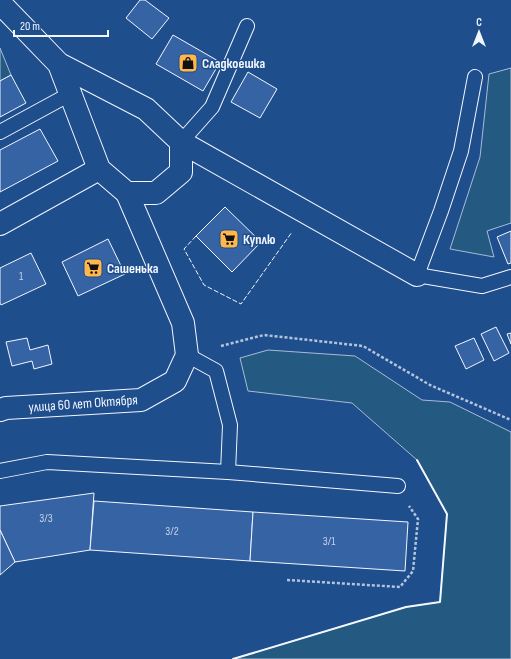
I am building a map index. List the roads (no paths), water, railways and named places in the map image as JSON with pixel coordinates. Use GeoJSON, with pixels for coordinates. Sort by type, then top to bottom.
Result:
{"type":"FeatureCollection","features":[{"type":"Feature","properties":{"kind":"street"},"geometry":{"type":"LineString","coordinates":[[0,3],[59,64],[146,109],[181,142],[417,275]]}},
{"type":"Feature","properties":{"kind":"street"},"geometry":{"type":"LineString","coordinates":[[59,64],[99,169],[127,193],[183,323],[187,355]]}},
{"type":"Feature","properties":{"kind":"street"},"geometry":{"type":"LineString","coordinates":[[127,193],[156,193],[181,172],[181,142]]}},
{"type":"Feature","properties":{"kind":"street"},"geometry":{"type":"LineString","coordinates":[[0,224],[99,169]]}},
{"type":"Feature","properties":{"kind":"street","name":"улица 60 лет Октября"},"geometry":{"type":"LineString","coordinates":[[0,410],[6,408],[141,400],[175,381],[187,355]]}},
{"type":"Feature","properties":{"kind":"lane"},"geometry":{"type":"LineString","coordinates":[[181,142],[212,107],[248,26]]}},
{"type":"Feature","properties":{"kind":"lane"},"geometry":{"type":"LineString","coordinates":[[475,77],[461,151],[441,211],[417,275],[482,286],[511,277]]}},
{"type":"Feature","properties":{"kind":"lane"},"geometry":{"type":"LineString","coordinates":[[0,132],[70,94]]}},
{"type":"Feature","properties":{"kind":"lane"},"geometry":{"type":"LineString","coordinates":[[187,355],[216,371],[230,425],[228,472]]}},
{"type":"Feature","properties":{"kind":"lane"},"geometry":{"type":"LineString","coordinates":[[0,471],[48,462],[228,472],[398,486]]}},
{"type":"Feature","properties":{"kind":"place","name":"Сладкоешка"},"geometry":{"type":"Point","coordinates":[188,63]}},
{"type":"Feature","properties":{"kind":"place","name":"Куплю"},"geometry":{"type":"Point","coordinates":[229,239]}},
{"type":"Feature","properties":{"kind":"place","name":"Сашенька"},"geometry":{"type":"Point","coordinates":[93,268]}}]}
